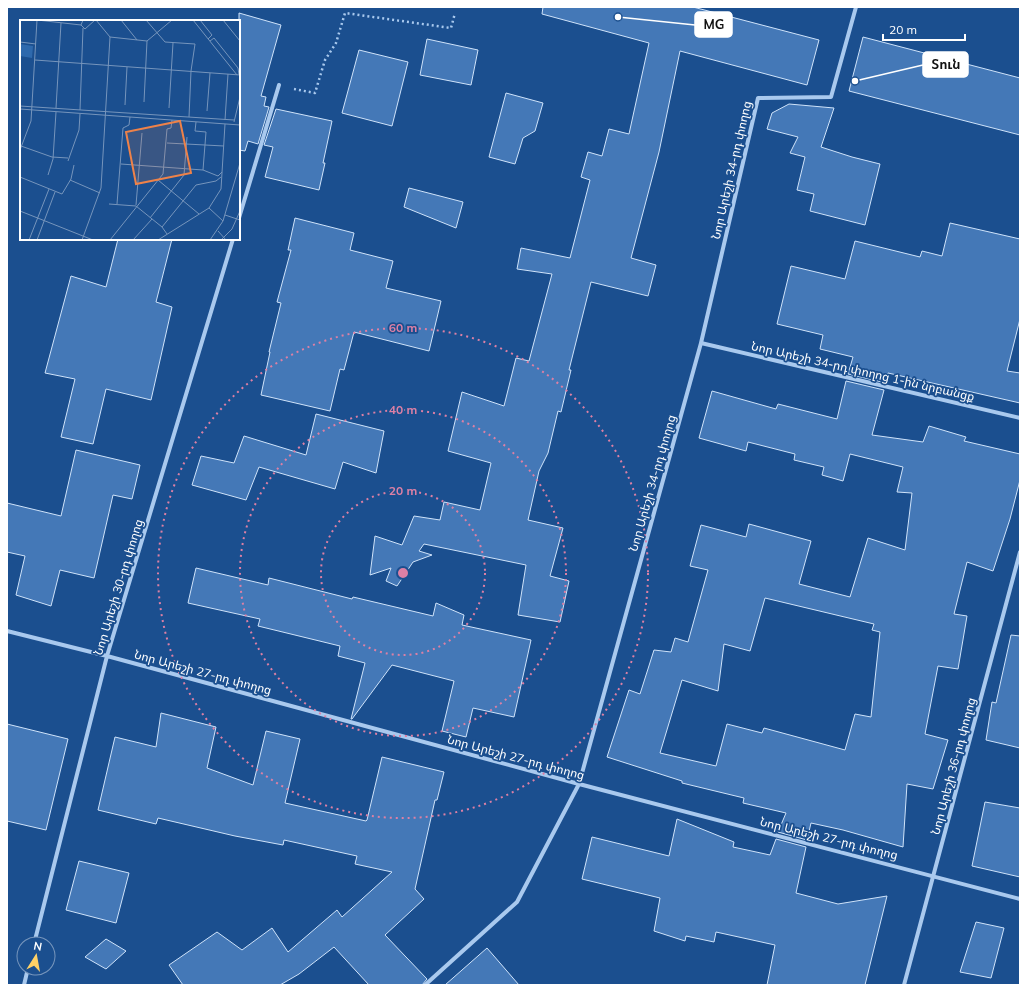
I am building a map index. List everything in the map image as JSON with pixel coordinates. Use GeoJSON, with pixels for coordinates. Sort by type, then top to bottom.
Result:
{"type":"FeatureCollection","features":[{"type":"Feature","properties":{"kind":"street","name":"Նոր Արեշի 34-րդ փողոց"},"geometry":{"type":"LineString","coordinates":[[425,985],[516,902],[578,784],[701,343],[758,98],[830,97],[856,7]]}},
{"type":"Feature","properties":{"kind":"street"},"geometry":{"type":"LineString","coordinates":[[240,215],[279,85]]}},
{"type":"Feature","properties":{"kind":"street","name":"Նոր Արեշի 30-րդ փողոց"},"geometry":{"type":"LineString","coordinates":[[36,936],[107,656],[233,240]]}},
{"type":"Feature","properties":{"kind":"street","name":"Նոր Արեշի 34-րդ փողոց 1-ին նրբանցք"},"geometry":{"type":"LineString","coordinates":[[701,343],[1020,418]]}},
{"type":"Feature","properties":{"kind":"street","name":"Նոր Արեշի 36-րդ փողոց"},"geometry":{"type":"LineString","coordinates":[[904,985],[1020,552]]}},
{"type":"Feature","properties":{"kind":"street","name":"Նոր Արեշի 27-րդ փողոց"},"geometry":{"type":"LineString","coordinates":[[7,631],[107,656],[578,784],[1020,899]]}},
{"type":"Feature","properties":{"kind":"path"},"geometry":{"type":"LineString","coordinates":[[279,85],[315,93],[324,60],[336,43],[345,13],[451,28],[455,13]]}},
{"type":"Feature","properties":{"kind":"building"},"geometry":{"type":"Polygon","coordinates":[[[543,7],[693,7],[819,40],[807,85],[680,51],[659,152],[631,258],[656,265],[648,296],[591,282],[569,370],[571,370],[561,412],[558,411],[548,453],[539,471],[528,520],[563,528],[550,576],[569,581],[560,622],[518,615],[526,565],[424,544],[419,551],[432,555],[413,562],[397,586],[386,581],[391,568],[370,575],[375,536],[402,545],[414,516],[440,520],[444,502],[480,510],[491,463],[448,451],[462,392],[504,406],[516,358],[529,361],[552,274],[517,269],[521,248],[570,258],[590,180],[581,177],[588,152],[602,156],[609,129],[629,134],[649,43],[542,14],[543,7]]]}},
{"type":"Feature","properties":{"kind":"building"},"geometry":{"type":"Polygon","coordinates":[[[239,13],[281,25],[261,96],[266,97],[264,106],[269,107],[258,144],[248,141],[245,151],[240,150],[239,13]]]}},
{"type":"Feature","properties":{"kind":"building"},"geometry":{"type":"Polygon","coordinates":[[[863,37],[1020,78],[1020,135],[849,91],[863,37]]]}},
{"type":"Feature","properties":{"kind":"building"},"geometry":{"type":"Polygon","coordinates":[[[427,39],[478,50],[471,85],[420,75],[427,39]]]}},
{"type":"Feature","properties":{"kind":"building"},"geometry":{"type":"Polygon","coordinates":[[[359,50],[408,62],[392,126],[342,113],[359,50]]]}},
{"type":"Feature","properties":{"kind":"building"},"geometry":{"type":"Polygon","coordinates":[[[506,93],[543,103],[535,131],[523,138],[515,164],[489,157],[506,93]]]}},
{"type":"Feature","properties":{"kind":"building"},"geometry":{"type":"Polygon","coordinates":[[[789,104],[834,108],[821,147],[880,164],[865,225],[810,211],[814,194],[797,190],[805,157],[790,153],[798,137],[767,129],[772,113],[789,104]]]}},
{"type":"Feature","properties":{"kind":"building"},"geometry":{"type":"Polygon","coordinates":[[[276,109],[332,121],[319,190],[265,177],[273,147],[264,145],[276,109]]]}},
{"type":"Feature","properties":{"kind":"building"},"geometry":{"type":"Polygon","coordinates":[[[409,188],[463,202],[456,228],[404,207],[409,188]]]}},
{"type":"Feature","properties":{"kind":"building"},"geometry":{"type":"Polygon","coordinates":[[[295,218],[354,233],[350,250],[393,261],[386,288],[441,301],[429,351],[354,332],[344,370],[340,369],[330,411],[261,395],[269,352],[281,303],[277,302],[291,250],[288,250],[295,218]]]}},
{"type":"Feature","properties":{"kind":"building"},"geometry":{"type":"Polygon","coordinates":[[[950,223],[1020,239],[1020,319],[1007,371],[1020,373],[1020,403],[888,373],[886,383],[848,374],[853,357],[820,349],[823,335],[777,324],[791,266],[845,279],[855,241],[920,257],[922,251],[942,256],[950,223]]]}},
{"type":"Feature","properties":{"kind":"building"},"geometry":{"type":"Polygon","coordinates":[[[118,240],[172,240],[156,302],[172,307],[151,400],[106,389],[93,444],[61,437],[75,379],[45,373],[71,276],[106,287],[118,240]]]}},
{"type":"Feature","properties":{"kind":"building"},"geometry":{"type":"Polygon","coordinates":[[[846,381],[884,390],[872,435],[923,442],[929,426],[966,437],[964,441],[1020,454],[1020,480],[1010,519],[993,571],[967,562],[954,614],[967,616],[958,669],[938,666],[925,734],[948,740],[933,789],[907,784],[903,847],[843,830],[811,823],[807,840],[778,832],[786,813],[743,803],[744,798],[682,783],[682,781],[607,757],[629,690],[640,694],[654,650],[671,652],[675,638],[688,642],[708,570],[690,566],[701,525],[746,537],[749,524],[811,541],[799,584],[850,597],[868,538],[905,550],[912,493],[897,492],[903,467],[850,454],[843,481],[822,475],[824,467],[794,460],[795,454],[748,442],[746,451],[699,438],[712,391],[776,409],[778,404],[837,419],[846,381]],[[765,598],[750,651],[724,644],[718,691],[682,680],[660,753],[716,766],[727,724],[762,733],[764,728],[845,750],[855,714],[871,717],[880,632],[872,630],[874,624],[765,598]]]}},
{"type":"Feature","properties":{"kind":"building"},"geometry":{"type":"Polygon","coordinates":[[[316,414],[384,431],[376,473],[343,462],[335,489],[259,467],[246,500],[192,485],[201,456],[234,463],[244,436],[306,455],[316,414]]]}},
{"type":"Feature","properties":{"kind":"building"},"geometry":{"type":"Polygon","coordinates":[[[76,450],[140,465],[132,499],[113,495],[94,578],[60,570],[51,606],[16,595],[25,556],[7,552],[7,503],[61,516],[76,450]]]}},
{"type":"Feature","properties":{"kind":"building"},"geometry":{"type":"Polygon","coordinates":[[[196,568],[268,585],[269,578],[352,599],[353,597],[433,616],[436,603],[464,615],[462,625],[531,640],[514,717],[473,708],[466,737],[442,731],[454,681],[392,665],[351,719],[365,663],[338,656],[340,646],[258,626],[260,619],[188,603],[196,568]]]}},
{"type":"Feature","properties":{"kind":"building"},"geometry":{"type":"Polygon","coordinates":[[[1011,635],[1020,636],[1020,748],[986,740],[992,702],[996,703],[1011,635]]]}},
{"type":"Feature","properties":{"kind":"building"},"geometry":{"type":"Polygon","coordinates":[[[161,713],[216,727],[207,768],[253,785],[266,731],[300,739],[285,803],[366,821],[382,757],[444,772],[437,800],[435,800],[415,889],[424,899],[385,935],[427,979],[422,985],[369,985],[334,947],[299,974],[280,985],[183,985],[169,965],[217,932],[242,950],[272,928],[288,952],[337,910],[342,917],[392,872],[355,864],[357,856],[284,840],[283,845],[235,836],[158,818],[156,824],[98,810],[115,737],[156,747],[161,713]]]}},
{"type":"Feature","properties":{"kind":"building"},"geometry":{"type":"Polygon","coordinates":[[[7,724],[68,739],[46,830],[7,821],[7,724]]]}},
{"type":"Feature","properties":{"kind":"building"},"geometry":{"type":"Polygon","coordinates":[[[985,802],[1020,808],[1020,877],[972,866],[985,802]]]}},
{"type":"Feature","properties":{"kind":"building"},"geometry":{"type":"Polygon","coordinates":[[[677,819],[734,842],[733,847],[770,855],[776,839],[806,847],[796,893],[838,904],[887,896],[865,985],[767,985],[775,945],[716,932],[714,942],[686,936],[685,941],[654,931],[660,898],[582,879],[592,837],[669,856],[677,819]]]}},
{"type":"Feature","properties":{"kind":"building"},"geometry":{"type":"Polygon","coordinates":[[[79,861],[129,873],[116,923],[66,910],[79,861]]]}},
{"type":"Feature","properties":{"kind":"building"},"geometry":{"type":"Polygon","coordinates":[[[976,922],[1004,928],[991,978],[960,972],[976,922]]]}},
{"type":"Feature","properties":{"kind":"building"},"geometry":{"type":"Polygon","coordinates":[[[106,939],[126,951],[106,969],[85,957],[106,939]]]}},
{"type":"Feature","properties":{"kind":"building"},"geometry":{"type":"Polygon","coordinates":[[[487,948],[519,985],[445,985],[487,948]]]}},
{"type":"Feature","properties":{"kind":"place","name":"MG"},"geometry":{"type":"Point","coordinates":[618,17]}},
{"type":"Feature","properties":{"kind":"place","name":"Տուն"},"geometry":{"type":"Point","coordinates":[855,81]}}]}
